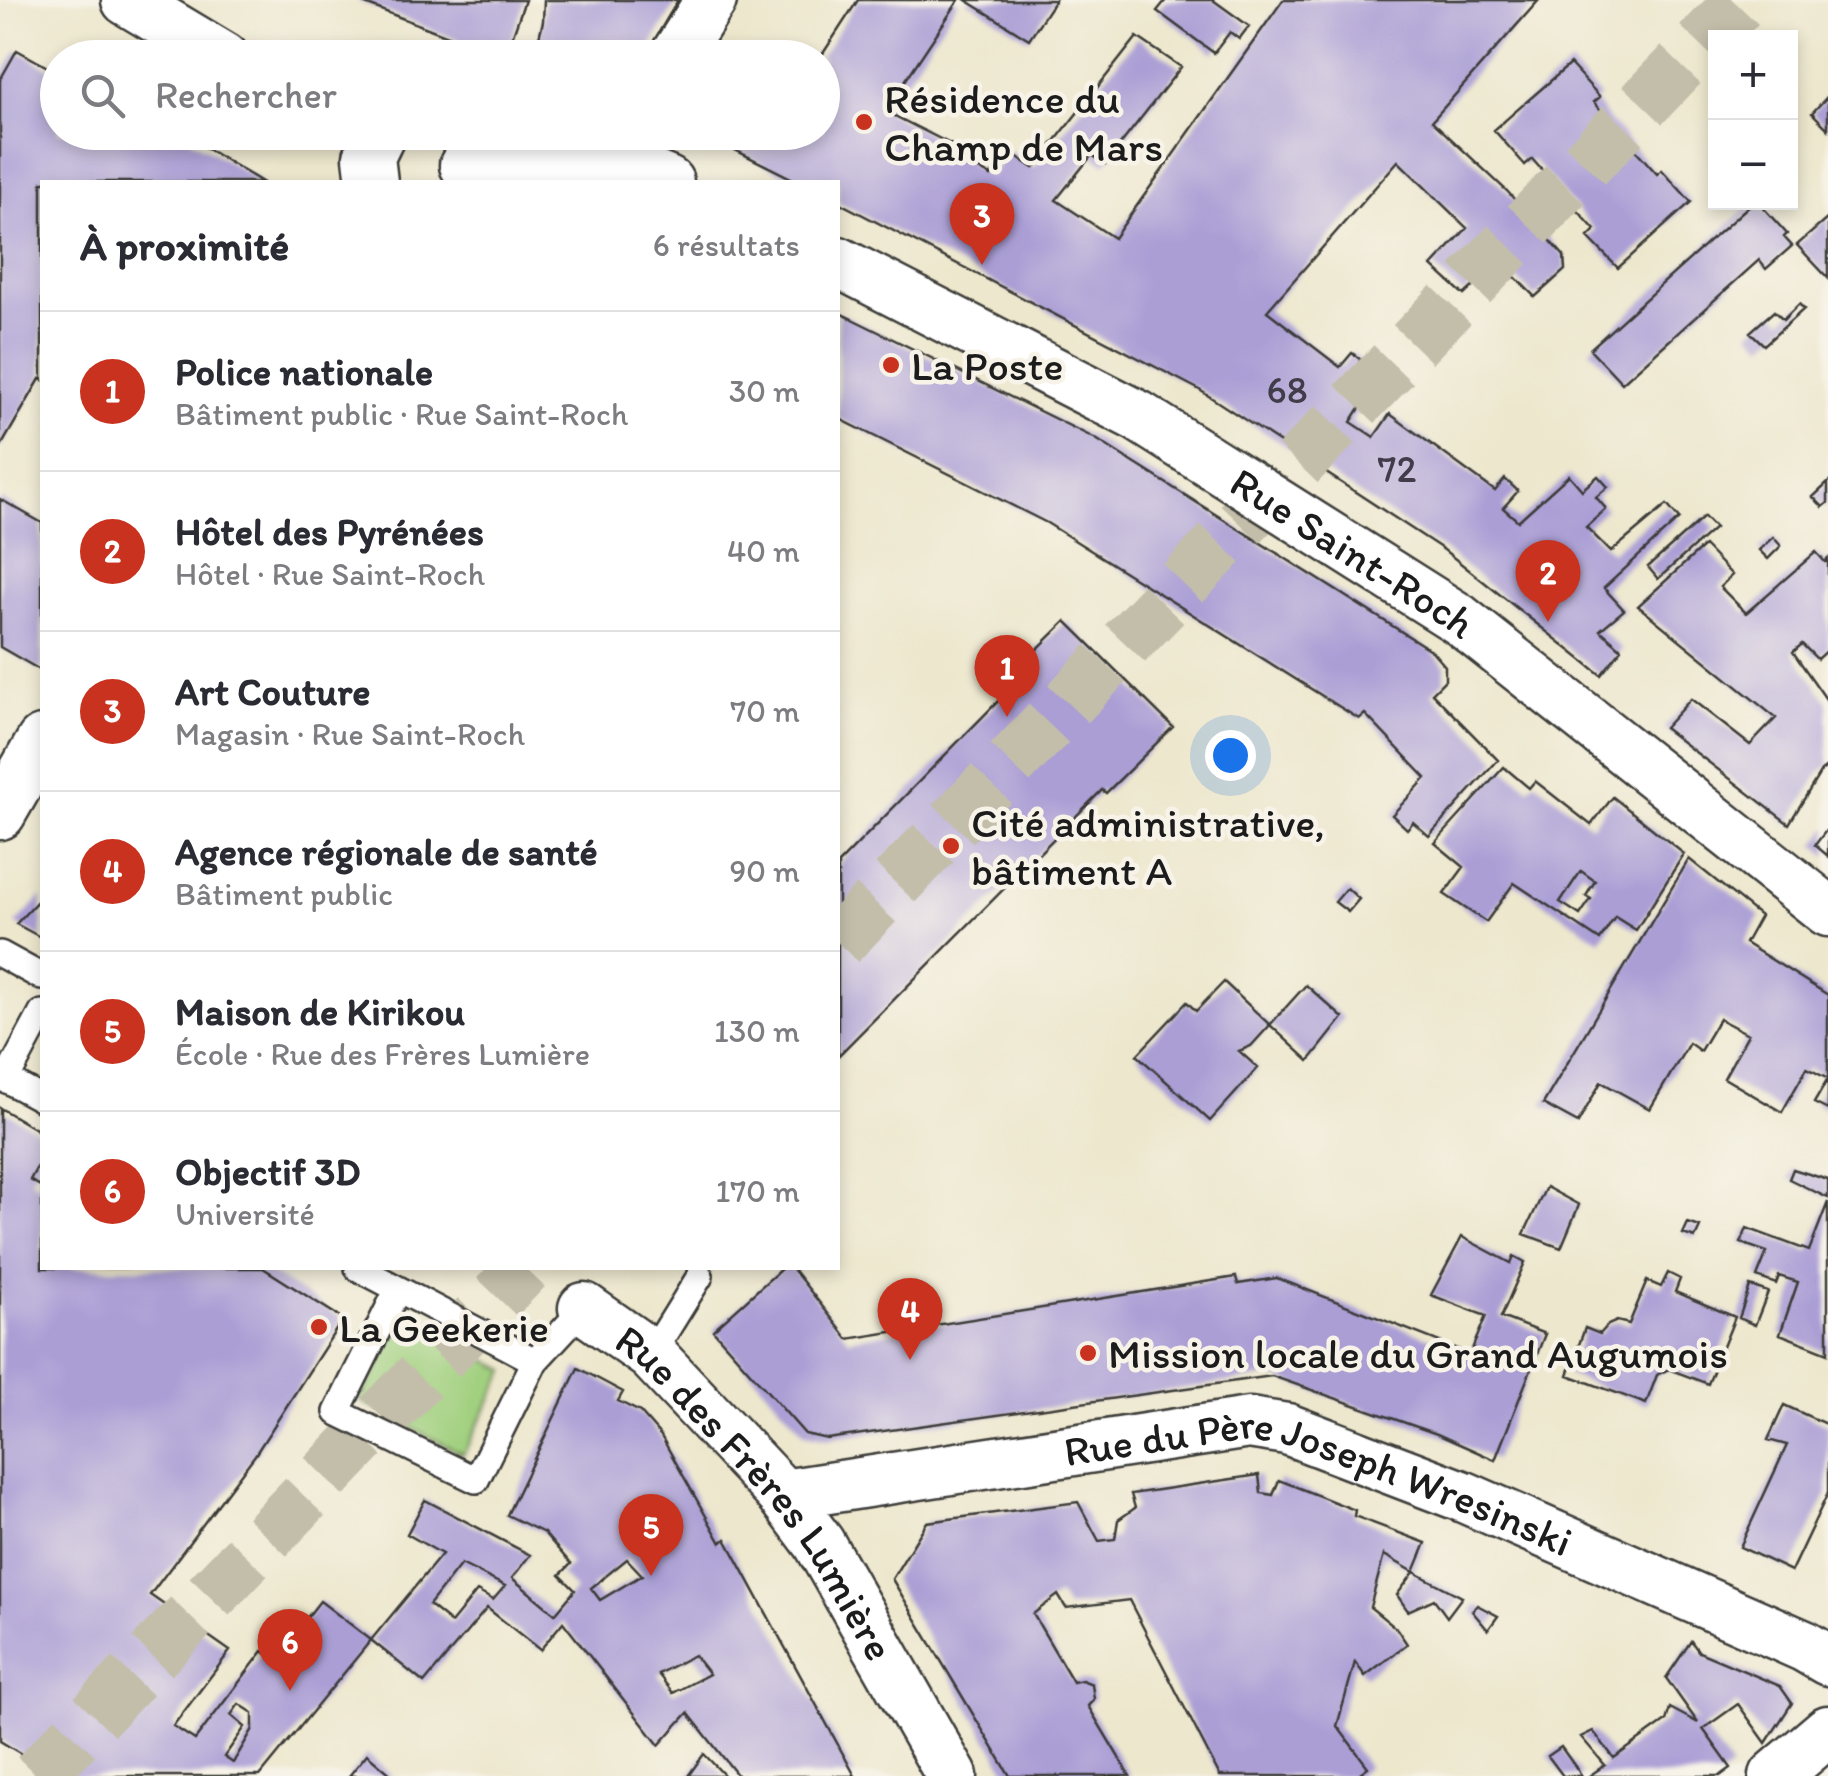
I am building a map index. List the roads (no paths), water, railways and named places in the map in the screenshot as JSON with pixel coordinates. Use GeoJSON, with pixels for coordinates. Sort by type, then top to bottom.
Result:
{"type":"FeatureCollection","features":[{"type":"Feature","properties":{"kind":"street"},"geometry":{"type":"LineString","coordinates":[[127,0],[194,40]]}},
{"type":"Feature","properties":{"kind":"street"},"geometry":{"type":"LineString","coordinates":[[685,40],[711,0]]}},
{"type":"Feature","properties":{"kind":"street"},"geometry":{"type":"LineString","coordinates":[[460,160],[643,160]]}},
{"type":"Feature","properties":{"kind":"street","name":"Rue Saint-Roch"},"geometry":{"type":"LineString","coordinates":[[840,263],[1138,416],[1459,618],[1828,910]]}},
{"type":"Feature","properties":{"kind":"street"},"geometry":{"type":"LineString","coordinates":[[0,814],[40,744]]}},
{"type":"Feature","properties":{"kind":"street","name":"Rue des Frères Lumière"},"geometry":{"type":"LineString","coordinates":[[584,1308],[651,1354],[782,1495],[818,1544],[952,1776]]}},
{"type":"Feature","properties":{"kind":"street","name":"Rue du Père Joseph Wresinski"},"geometry":{"type":"LineString","coordinates":[[782,1495],[1249,1423],[1287,1429],[1462,1496],[1828,1660]]}},
{"type":"Feature","properties":{"kind":"street"},"geometry":{"type":"LineString","coordinates":[[1776,1776],[1828,1731]]}},
{"type":"Feature","properties":{"kind":"lane"},"geometry":{"type":"LineString","coordinates":[[0,954],[40,976]]}},
{"type":"Feature","properties":{"kind":"lane"},"geometry":{"type":"LineString","coordinates":[[40,1016],[3,1078],[40,1098]]}},
{"type":"Feature","properties":{"kind":"lane","name":"Rue des Frères Lumière"},"geometry":{"type":"LineString","coordinates":[[362,1270],[535,1361],[584,1308]]}},
{"type":"Feature","properties":{"kind":"lane"},"geometry":{"type":"LineString","coordinates":[[651,1354],[700,1276]]}},
{"type":"Feature","properties":{"kind":"lane"},"geometry":{"type":"LineString","coordinates":[[398,1289],[337,1412],[476,1480],[535,1361]]}},
{"type":"Feature","properties":{"kind":"tunnel"},"geometry":{"type":"LineString","coordinates":[[840,941],[1743,0]]}},
{"type":"Feature","properties":{"kind":"tunnel"},"geometry":{"type":"LineString","coordinates":[[37,1776],[523,1270]]}},
{"type":"Feature","properties":{"kind":"place","name":"Résidence du Champ de Mars"},"geometry":{"type":"Point","coordinates":[864,122]}},
{"type":"Feature","properties":{"kind":"place","name":"Art Couture"},"geometry":{"type":"Point","coordinates":[982,265]}},
{"type":"Feature","properties":{"kind":"place","name":"La Poste"},"geometry":{"type":"Point","coordinates":[891,365]}},
{"type":"Feature","properties":{"kind":"place","name":"Hôtel des Pyrénées"},"geometry":{"type":"Point","coordinates":[1548,622]}},
{"type":"Feature","properties":{"kind":"place","name":"Police nationale"},"geometry":{"type":"Point","coordinates":[1007,717]}},
{"type":"Feature","properties":{"kind":"place","name":"Cité administrative, bâtiment A"},"geometry":{"type":"Point","coordinates":[951,846]}},
{"type":"Feature","properties":{"kind":"place","name":"La Geekerie"},"geometry":{"type":"Point","coordinates":[319,1327]}},
{"type":"Feature","properties":{"kind":"place","name":"Mission locale du Grand Augumois"},"geometry":{"type":"Point","coordinates":[1088,1353]}},
{"type":"Feature","properties":{"kind":"place","name":"Agence régionale de santé"},"geometry":{"type":"Point","coordinates":[910,1360]}},
{"type":"Feature","properties":{"kind":"place","name":"Maison de Kirikou"},"geometry":{"type":"Point","coordinates":[651,1576]}},
{"type":"Feature","properties":{"kind":"place","name":"Objectif 3D"},"geometry":{"type":"Point","coordinates":[290,1691]}}]}
